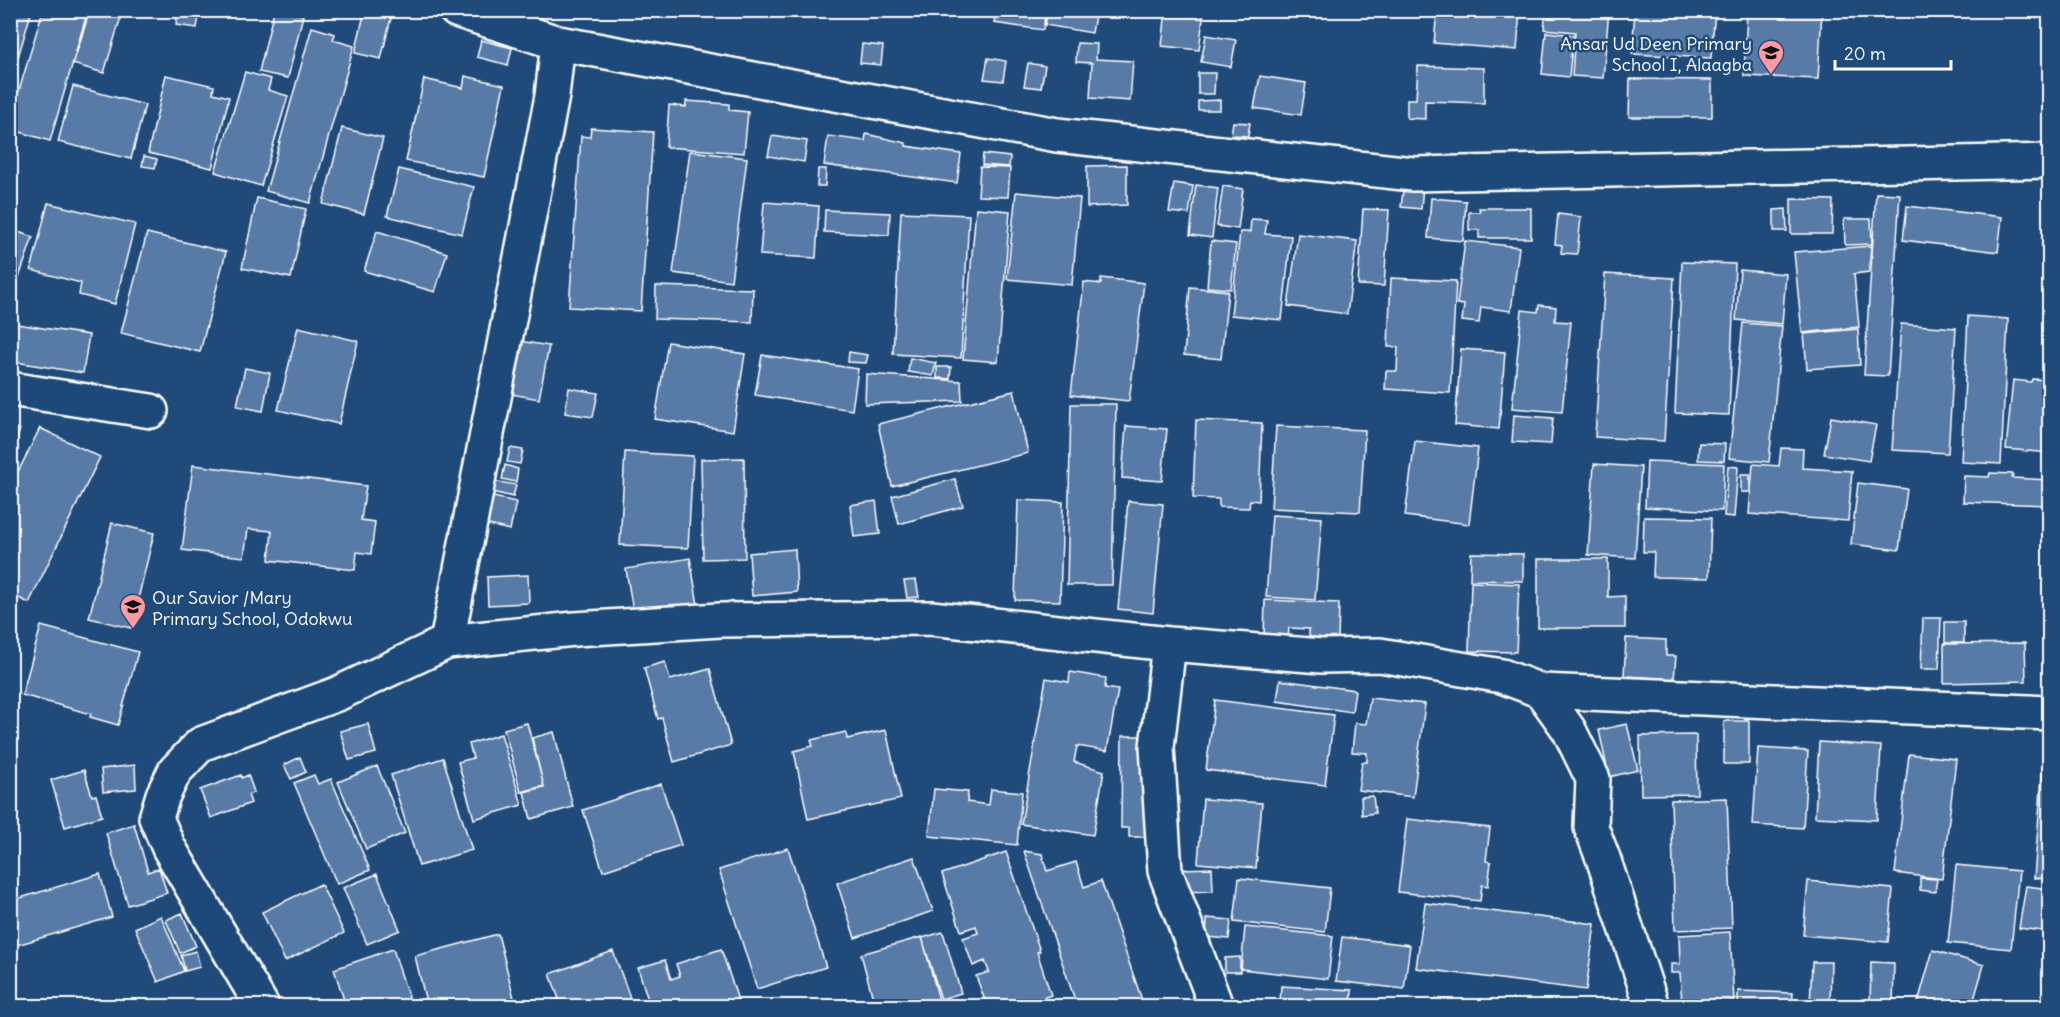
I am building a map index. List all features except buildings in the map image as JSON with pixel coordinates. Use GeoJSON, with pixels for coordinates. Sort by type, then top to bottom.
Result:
{"type":"FeatureCollection","features":[{"type":"Feature","properties":{"kind":"street"},"geometry":{"type":"LineString","coordinates":[[475,14],[558,44],[1057,135],[1413,174],[2049,161]]}},
{"type":"Feature","properties":{"kind":"street"},"geometry":{"type":"LineString","coordinates":[[447,642],[552,96],[558,44]]}},
{"type":"Feature","properties":{"kind":"street"},"geometry":{"type":"LineString","coordinates":[[10,389],[152,411]]}},
{"type":"Feature","properties":{"kind":"street"},"geometry":{"type":"LineString","coordinates":[[252,1003],[169,848],[156,818],[163,795],[175,771],[201,744],[337,694],[447,642],[575,629],[720,620],[931,618],[1169,644],[1322,656],[1380,655],[1502,676],[1542,691],[2049,713]]}},
{"type":"Feature","properties":{"kind":"street"},"geometry":{"type":"LineString","coordinates":[[1169,644],[1157,747],[1165,871],[1216,1006]]}},
{"type":"Feature","properties":{"kind":"street"},"geometry":{"type":"LineString","coordinates":[[1542,691],[1569,730],[1593,779],[1591,827],[1652,1006]]}},
{"type":"Feature","properties":{"kind":"place","name":"Ansar Ud Deen Primary School I, Alaagba"},"geometry":{"type":"Point","coordinates":[1771,76]}},
{"type":"Feature","properties":{"kind":"place","name":"Our Savior /Mary Primary School, Odokwu"},"geometry":{"type":"Point","coordinates":[133,630]}}]}
